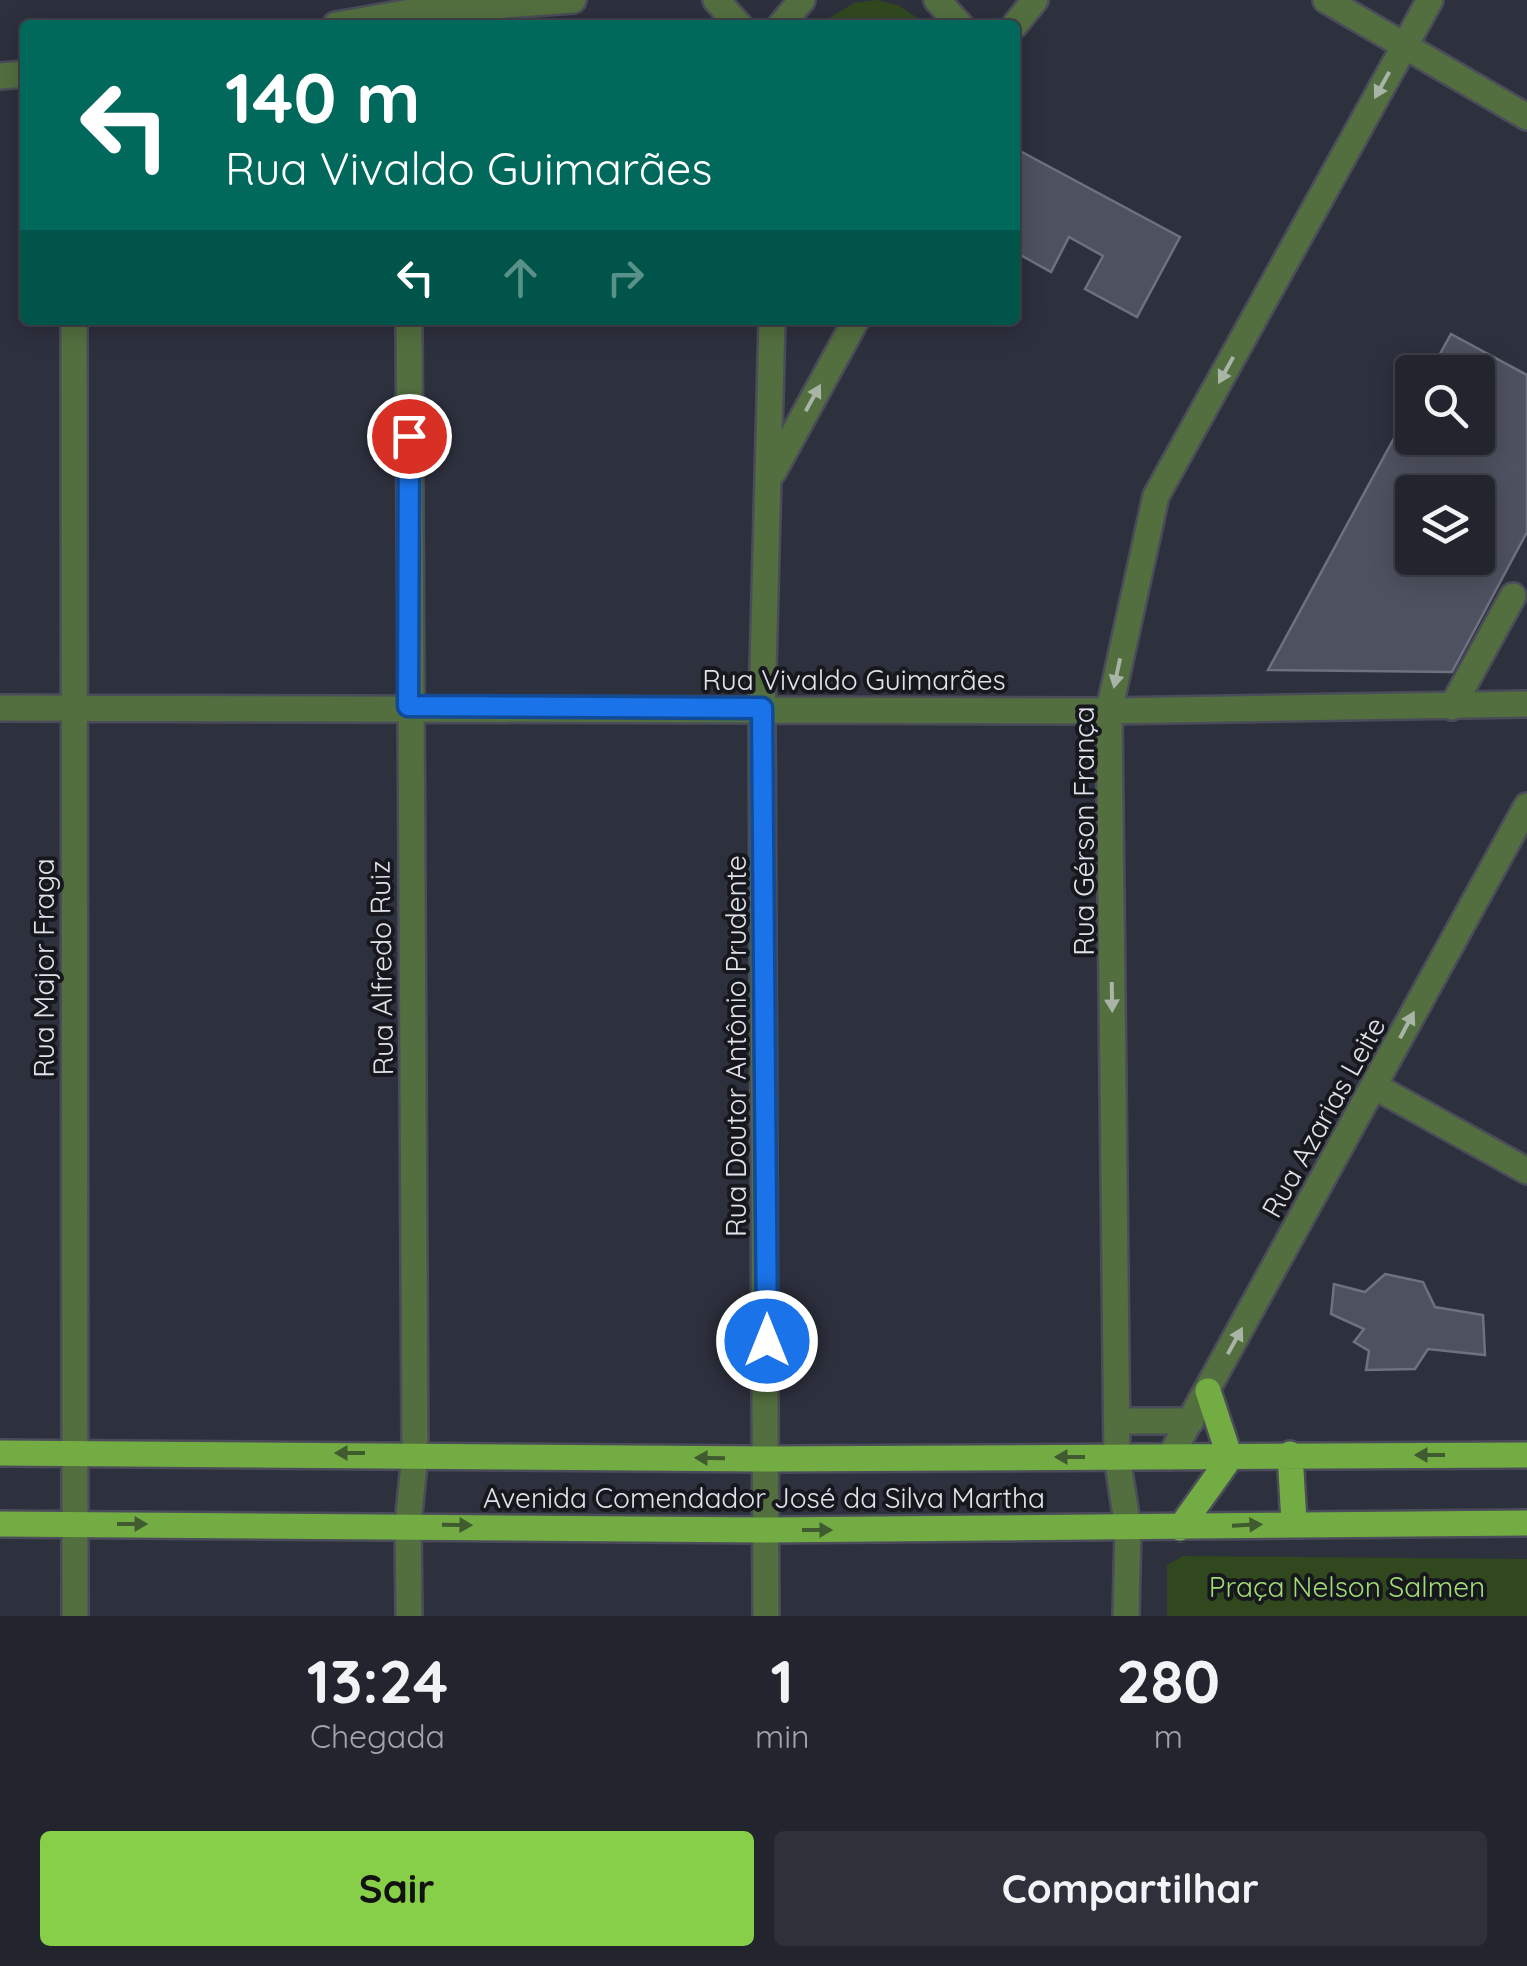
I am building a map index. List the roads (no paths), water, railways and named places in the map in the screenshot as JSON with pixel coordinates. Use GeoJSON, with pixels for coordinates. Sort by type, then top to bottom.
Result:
{"type":"FeatureCollection","features":[{"type":"Feature","properties":{"kind":"main road"},"geometry":{"type":"LineString","coordinates":[[1180,1528],[1230,1458],[1208,1390]]}},
{"type":"Feature","properties":{"kind":"main road","name":"Avenida Comendador José da Silva Martha"},"geometry":{"type":"LineString","coordinates":[[0,1453],[768,1459],[1527,1456]]}},
{"type":"Feature","properties":{"kind":"main road"},"geometry":{"type":"LineString","coordinates":[[1290,1454],[1294,1522]]}},
{"type":"Feature","properties":{"kind":"main road","name":"Avenida Comendador José da Silva Martha"},"geometry":{"type":"LineString","coordinates":[[0,1524],[408,1524],[766,1530],[1527,1522]]}},
{"type":"Feature","properties":{"kind":"street"},"geometry":{"type":"LineString","coordinates":[[387,0],[411,12]]}},
{"type":"Feature","properties":{"kind":"street"},"geometry":{"type":"LineString","coordinates":[[365,20],[411,12],[574,0]]}},
{"type":"Feature","properties":{"kind":"street"},"geometry":{"type":"LineString","coordinates":[[716,0],[734,20]]}},
{"type":"Feature","properties":{"kind":"street"},"geometry":{"type":"LineString","coordinates":[[785,20],[802,0]]}},
{"type":"Feature","properties":{"kind":"street"},"geometry":{"type":"LineString","coordinates":[[937,0],[955,20]]}},
{"type":"Feature","properties":{"kind":"street"},"geometry":{"type":"LineString","coordinates":[[1019,20],[1035,0]]}},
{"type":"Feature","properties":{"kind":"street"},"geometry":{"type":"LineString","coordinates":[[1326,0],[1527,117]]}},
{"type":"Feature","properties":{"kind":"street","name":"Rua Gérson França"},"geometry":{"type":"LineString","coordinates":[[1126,1616],[1128,1528],[1117,1457],[1109,711],[1156,496],[1430,0]]}},
{"type":"Feature","properties":{"kind":"street","name":"Rua Major Fraga"},"geometry":{"type":"LineString","coordinates":[[74,325],[76,1616]]}},
{"type":"Feature","properties":{"kind":"street","name":"Rua Alfredo Ruiz"},"geometry":{"type":"LineString","coordinates":[[408,1616],[408,1524],[415,1454],[408,706],[410,325]]}},
{"type":"Feature","properties":{"kind":"street","name":"Rua Doutor Antônio Prudente"},"geometry":{"type":"LineString","coordinates":[[766,1616],[762,708],[772,325]]}},
{"type":"Feature","properties":{"kind":"street","name":"Rua Doutor Antônio Prudente"},"geometry":{"type":"LineString","coordinates":[[771,476],[853,325]]}},
{"type":"Feature","properties":{"kind":"street"},"geometry":{"type":"LineString","coordinates":[[1452,707],[1513,596]]}},
{"type":"Feature","properties":{"kind":"street","name":"Rua Vivaldo Guimarães"},"geometry":{"type":"LineString","coordinates":[[0,708],[408,706],[1109,711],[1452,707],[1523,699]]}},
{"type":"Feature","properties":{"kind":"street","name":"Rua Azarias Leite"},"geometry":{"type":"LineString","coordinates":[[1170,1457],[1527,806]]}},
{"type":"Feature","properties":{"kind":"street"},"geometry":{"type":"LineString","coordinates":[[1374,1086],[1527,1171]]}},
{"type":"Feature","properties":{"kind":"street"},"geometry":{"type":"LineString","coordinates":[[1117,1422],[1191,1421]]}},
{"type":"Feature","properties":{"kind":"park label","name":"Praça Nelson Salmen"},"geometry":{"type":"Point","coordinates":[1347,1586]}}]}
